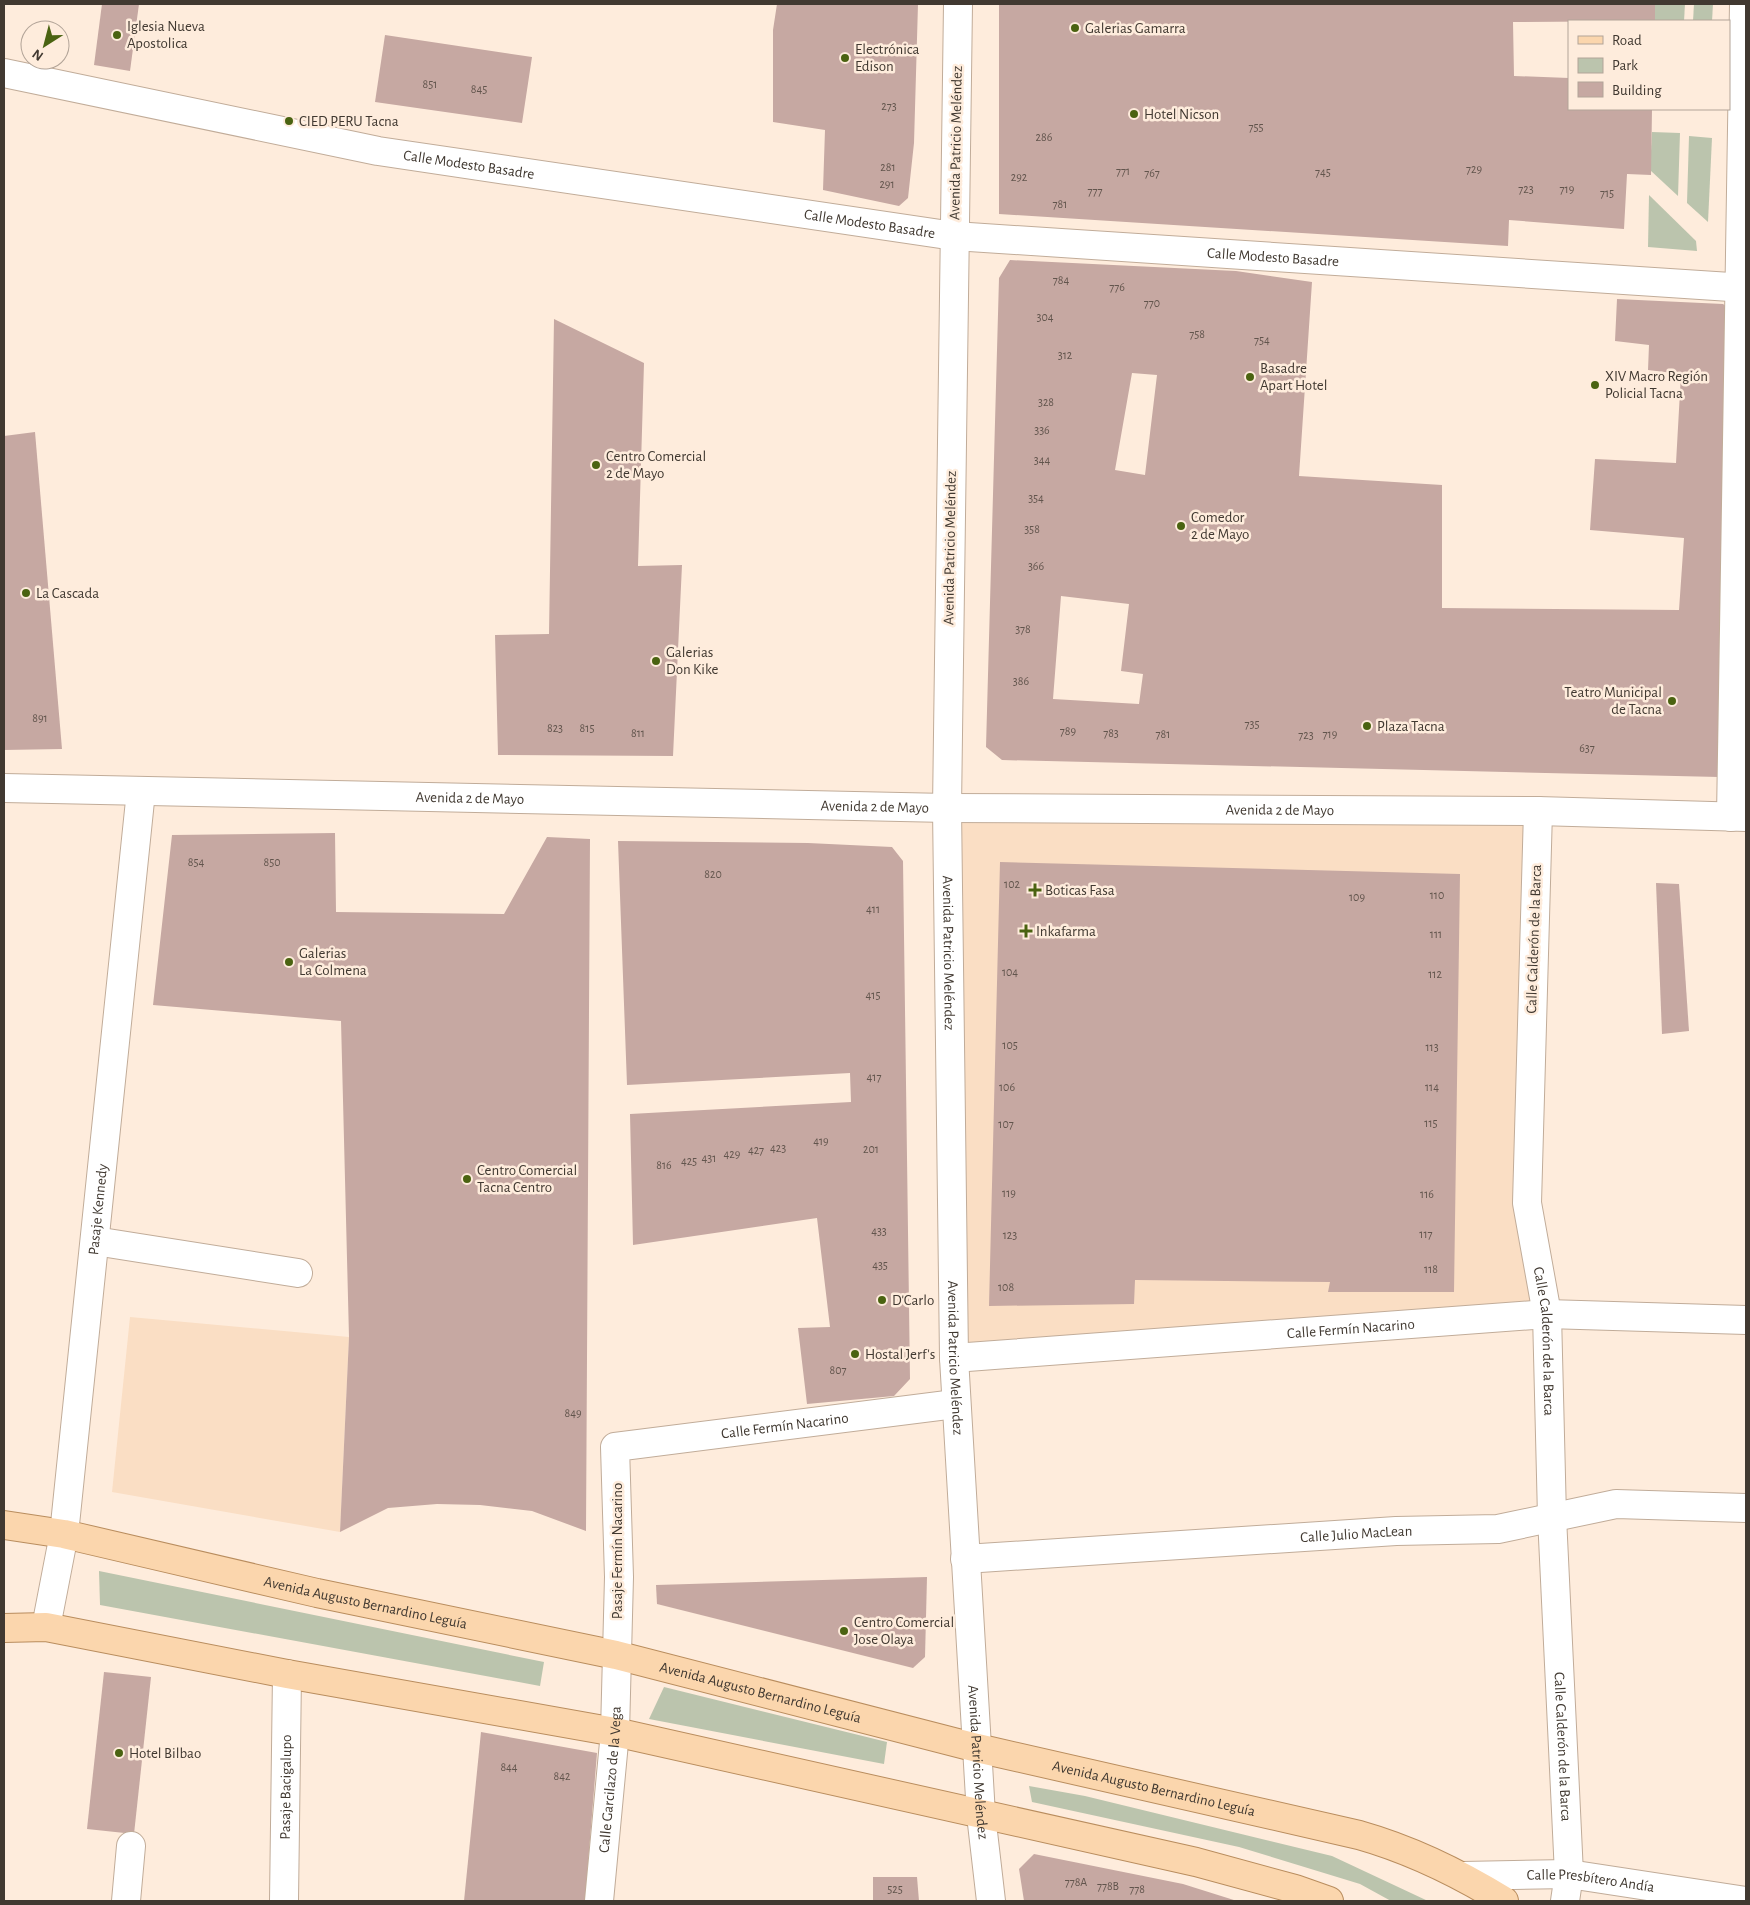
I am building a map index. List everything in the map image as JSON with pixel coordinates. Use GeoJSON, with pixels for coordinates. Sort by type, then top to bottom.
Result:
{"type":"FeatureCollection","features":[{"type":"Feature","properties":{"kind":"main road","name":"Avenida Augusto Bernardino Leguía"},"geometry":{"type":"LineString","coordinates":[[4,1525],[64,1534],[317,1593],[616,1656],[976,1748],[1359,1835],[1397,1846],[1463,1876],[1504,1901]]}},
{"type":"Feature","properties":{"kind":"main road"},"geometry":{"type":"LineString","coordinates":[[4,1628],[46,1627],[286,1674],[615,1732],[1196,1862],[1295,1889],[1329,1901]]}},
{"type":"Feature","properties":{"kind":"street","name":"Avenida Patricio Meléndez"},"geometry":{"type":"LineString","coordinates":[[958,4],[947,808],[954,1358],[955,1404],[980,1815],[991,1901]]}},
{"type":"Feature","properties":{"kind":"street"},"geometry":{"type":"LineString","coordinates":[[1739,817],[1744,4]]}},
{"type":"Feature","properties":{"kind":"street","name":"Calle Modesto Basadre"},"geometry":{"type":"LineString","coordinates":[[4,73],[378,152],[954,236],[1743,288]]}},
{"type":"Feature","properties":{"kind":"street","name":"Avenida 2 de Mayo"},"geometry":{"type":"LineString","coordinates":[[4,788],[947,808],[1538,811],[1739,817]]}},
{"type":"Feature","properties":{"kind":"street","name":"Pasaje Kennedy"},"geometry":{"type":"LineString","coordinates":[[46,1627],[64,1534],[141,791]]}},
{"type":"Feature","properties":{"kind":"street","name":"Calle Calderón de la Barca"},"geometry":{"type":"LineString","coordinates":[[1538,811],[1527,1203],[1547,1314],[1552,1517],[1569,1874],[1565,1901]]}},
{"type":"Feature","properties":{"kind":"street"},"geometry":{"type":"LineString","coordinates":[[95,1241],[298,1273]]}},
{"type":"Feature","properties":{"kind":"street","name":"Calle Fermín Nacarino"},"geometry":{"type":"LineString","coordinates":[[954,1358],[1547,1314],[1746,1320]]}},
{"type":"Feature","properties":{"kind":"street","name":"Calle Fermín Nacarino"},"geometry":{"type":"LineString","coordinates":[[615,1447],[955,1404]]}},
{"type":"Feature","properties":{"kind":"street","name":"Pasaje Fermín Nacarino"},"geometry":{"type":"LineString","coordinates":[[615,1447],[619,1577],[616,1656]]}},
{"type":"Feature","properties":{"kind":"street","name":"Calle Julio MacLean"},"geometry":{"type":"LineString","coordinates":[[965,1559],[1396,1531],[1498,1529],[1616,1504],[1746,1508]]}},
{"type":"Feature","properties":{"kind":"street","name":"Calle Garcilazo de la Vega"},"geometry":{"type":"LineString","coordinates":[[599,1901],[615,1732],[616,1656]]}},
{"type":"Feature","properties":{"kind":"street","name":"Pasaje Bacigalupo"},"geometry":{"type":"LineString","coordinates":[[284,1901],[286,1674]]}},
{"type":"Feature","properties":{"kind":"street"},"geometry":{"type":"LineString","coordinates":[[126,1901],[131,1846]]}},
{"type":"Feature","properties":{"kind":"street","name":"Calle Presbítero Andía"},"geometry":{"type":"LineString","coordinates":[[1463,1876],[1569,1874],[1746,1901]]}},
{"type":"Feature","properties":{"kind":"shaded area"},"geometry":{"type":"Polygon","coordinates":[[[947,808],[1538,811],[1527,1203],[1547,1314],[954,1358],[947,808]]]}},
{"type":"Feature","properties":{"kind":"shaded area"},"geometry":{"type":"Polygon","coordinates":[[[130,1317],[349,1337],[340,1532],[112,1492],[130,1317]]]}},
{"type":"Feature","properties":{"kind":"green space"},"geometry":{"type":"Polygon","coordinates":[[[1655,4],[1685,4],[1684,20],[1655,20],[1655,4]]]}},
{"type":"Feature","properties":{"kind":"green space"},"geometry":{"type":"Polygon","coordinates":[[[1694,4],[1713,4],[1712,20],[1693,20],[1694,4]]]}},
{"type":"Feature","properties":{"kind":"green space"},"geometry":{"type":"Polygon","coordinates":[[[1652,132],[1680,133],[1678,196],[1650,170],[1652,132]]]}},
{"type":"Feature","properties":{"kind":"green space"},"geometry":{"type":"Polygon","coordinates":[[[1689,136],[1712,138],[1708,222],[1687,203],[1689,136]]]}},
{"type":"Feature","properties":{"kind":"green space"},"geometry":{"type":"Polygon","coordinates":[[[1649,195],[1696,241],[1697,251],[1648,247],[1649,195]]]}},
{"type":"Feature","properties":{"kind":"green space"},"geometry":{"type":"Polygon","coordinates":[[[99,1571],[544,1662],[540,1686],[100,1605],[99,1571]]]}},
{"type":"Feature","properties":{"kind":"green space"},"geometry":{"type":"Polygon","coordinates":[[[664,1687],[887,1742],[884,1764],[649,1719],[664,1687]]]}},
{"type":"Feature","properties":{"kind":"green space"},"geometry":{"type":"Polygon","coordinates":[[[1029,1786],[1085,1796],[1332,1856],[1428,1901],[1391,1901],[1360,1884],[1239,1847],[1032,1802],[1029,1786]]]}},
{"type":"Feature","properties":{"kind":"building","name":"Iglesia Nueva Apostolica"},"geometry":{"type":"Polygon","coordinates":[[[102,4],[139,4],[130,71],[94,65],[102,4]]]}},
{"type":"Feature","properties":{"kind":"building"},"geometry":{"type":"Polygon","coordinates":[[[777,4],[918,4],[914,143],[908,198],[899,206],[823,190],[825,130],[773,122],[773,30],[777,4]]]}},
{"type":"Feature","properties":{"kind":"building"},"geometry":{"type":"Polygon","coordinates":[[[999,4],[1655,4],[1655,20],[1513,22],[1514,76],[1568,78],[1568,110],[1652,110],[1651,175],[1627,174],[1624,229],[1509,220],[1508,246],[999,214],[999,4]]]}},
{"type":"Feature","properties":{"kind":"building"},"geometry":{"type":"Polygon","coordinates":[[[385,35],[532,57],[522,123],[375,102],[385,35]]]}},
{"type":"Feature","properties":{"kind":"building"},"geometry":{"type":"Polygon","coordinates":[[[1010,260],[1236,271],[1312,282],[1299,476],[1442,485],[1442,608],[1679,610],[1684,538],[1590,530],[1595,459],[1676,463],[1681,374],[1648,370],[1649,345],[1615,341],[1617,299],[1723,304],[1730,309],[1719,777],[1002,760],[986,747],[999,278],[1010,260]],[[1132,373],[1115,470],[1145,475],[1157,375],[1132,373]],[[1061,596],[1053,699],[1139,704],[1143,674],[1121,671],[1129,604],[1061,596]]]}},
{"type":"Feature","properties":{"kind":"building","name":"Centro Comercial 2 de Mayo"},"geometry":{"type":"Polygon","coordinates":[[[554,319],[644,363],[638,566],[682,565],[673,756],[498,755],[495,635],[549,634],[554,319]]]}},
{"type":"Feature","properties":{"kind":"building","name":"La Cascada"},"geometry":{"type":"Polygon","coordinates":[[[35,432],[62,749],[4,750],[4,436],[35,432]]]}},
{"type":"Feature","properties":{"kind":"building","name":"Centro Comercial Tacna Centro"},"geometry":{"type":"Polygon","coordinates":[[[335,833],[336,912],[504,914],[547,837],[590,839],[586,1531],[532,1511],[480,1505],[437,1504],[388,1508],[340,1532],[349,1337],[341,1021],[153,1005],[172,835],[335,833]]]}},
{"type":"Feature","properties":{"kind":"building"},"geometry":{"type":"Polygon","coordinates":[[[618,841],[808,843],[892,847],[903,861],[910,1379],[894,1396],[807,1404],[798,1328],[830,1327],[817,1218],[633,1245],[630,1114],[851,1102],[850,1073],[627,1085],[618,841]]]}},
{"type":"Feature","properties":{"kind":"building"},"geometry":{"type":"Polygon","coordinates":[[[1000,862],[1460,874],[1454,1292],[1328,1292],[1330,1282],[1135,1280],[1134,1304],[989,1306],[1000,862]]]}},
{"type":"Feature","properties":{"kind":"building"},"geometry":{"type":"Polygon","coordinates":[[[1656,883],[1679,884],[1689,1031],[1662,1034],[1656,883]]]}},
{"type":"Feature","properties":{"kind":"building","name":"Centro Comercial Jose Olaya"},"geometry":{"type":"Polygon","coordinates":[[[927,1577],[925,1657],[913,1668],[657,1604],[656,1585],[927,1577]]]}},
{"type":"Feature","properties":{"kind":"building","name":"Hotel Bilbao"},"geometry":{"type":"Polygon","coordinates":[[[104,1672],[151,1677],[134,1834],[87,1829],[104,1672]]]}},
{"type":"Feature","properties":{"kind":"building"},"geometry":{"type":"Polygon","coordinates":[[[481,1732],[597,1753],[585,1901],[464,1901],[481,1732]]]}},
{"type":"Feature","properties":{"kind":"building"},"geometry":{"type":"Polygon","coordinates":[[[1034,1854],[1183,1884],[1237,1901],[1024,1901],[1019,1869],[1034,1854]]]}},
{"type":"Feature","properties":{"kind":"building"},"geometry":{"type":"Polygon","coordinates":[[[873,1877],[917,1877],[919,1901],[873,1901],[873,1877]]]}},
{"type":"Feature","properties":{"kind":"place","name":"Galerias Gamarra"},"geometry":{"type":"Point","coordinates":[1075,28]}},
{"type":"Feature","properties":{"kind":"place","name":"Iglesia Nueva Apostolica"},"geometry":{"type":"Point","coordinates":[117,35]}},
{"type":"Feature","properties":{"kind":"place","name":"Electrónica Edison"},"geometry":{"type":"Point","coordinates":[845,58]}},
{"type":"Feature","properties":{"kind":"place","name":"Hotel Nicson"},"geometry":{"type":"Point","coordinates":[1134,114]}},
{"type":"Feature","properties":{"kind":"place","name":"CIED PERU Tacna"},"geometry":{"type":"Point","coordinates":[289,121]}},
{"type":"Feature","properties":{"kind":"place","name":"Basadre Apart Hotel"},"geometry":{"type":"Point","coordinates":[1250,377]}},
{"type":"Feature","properties":{"kind":"place","name":"XIV Macro Región Policial Tacna"},"geometry":{"type":"Point","coordinates":[1595,385]}},
{"type":"Feature","properties":{"kind":"place","name":"Centro Comercial 2 de Mayo"},"geometry":{"type":"Point","coordinates":[596,465]}},
{"type":"Feature","properties":{"kind":"place","name":"Comedor 2 de Mayo"},"geometry":{"type":"Point","coordinates":[1181,526]}},
{"type":"Feature","properties":{"kind":"place","name":"La Cascada"},"geometry":{"type":"Point","coordinates":[26,593]}},
{"type":"Feature","properties":{"kind":"place","name":"Galerias Don Kike"},"geometry":{"type":"Point","coordinates":[656,661]}},
{"type":"Feature","properties":{"kind":"place","name":"Teatro Municipal de Tacna"},"geometry":{"type":"Point","coordinates":[1672,701]}},
{"type":"Feature","properties":{"kind":"place","name":"Plaza Tacna"},"geometry":{"type":"Point","coordinates":[1367,726]}},
{"type":"Feature","properties":{"kind":"place","name":"Boticas Fasa"},"geometry":{"type":"Point","coordinates":[1035,890]}},
{"type":"Feature","properties":{"kind":"place","name":"Inkafarma"},"geometry":{"type":"Point","coordinates":[1026,931]}},
{"type":"Feature","properties":{"kind":"place","name":"Galerias La Colmena"},"geometry":{"type":"Point","coordinates":[289,962]}},
{"type":"Feature","properties":{"kind":"place","name":"Centro Comercial Tacna Centro"},"geometry":{"type":"Point","coordinates":[467,1179]}},
{"type":"Feature","properties":{"kind":"place","name":"D'Carlo"},"geometry":{"type":"Point","coordinates":[882,1300]}},
{"type":"Feature","properties":{"kind":"place","name":"Hostal Jerf's"},"geometry":{"type":"Point","coordinates":[855,1354]}},
{"type":"Feature","properties":{"kind":"place","name":"Centro Comercial Jose Olaya"},"geometry":{"type":"Point","coordinates":[844,1631]}},
{"type":"Feature","properties":{"kind":"place","name":"Hotel Bilbao"},"geometry":{"type":"Point","coordinates":[119,1753]}}]}
